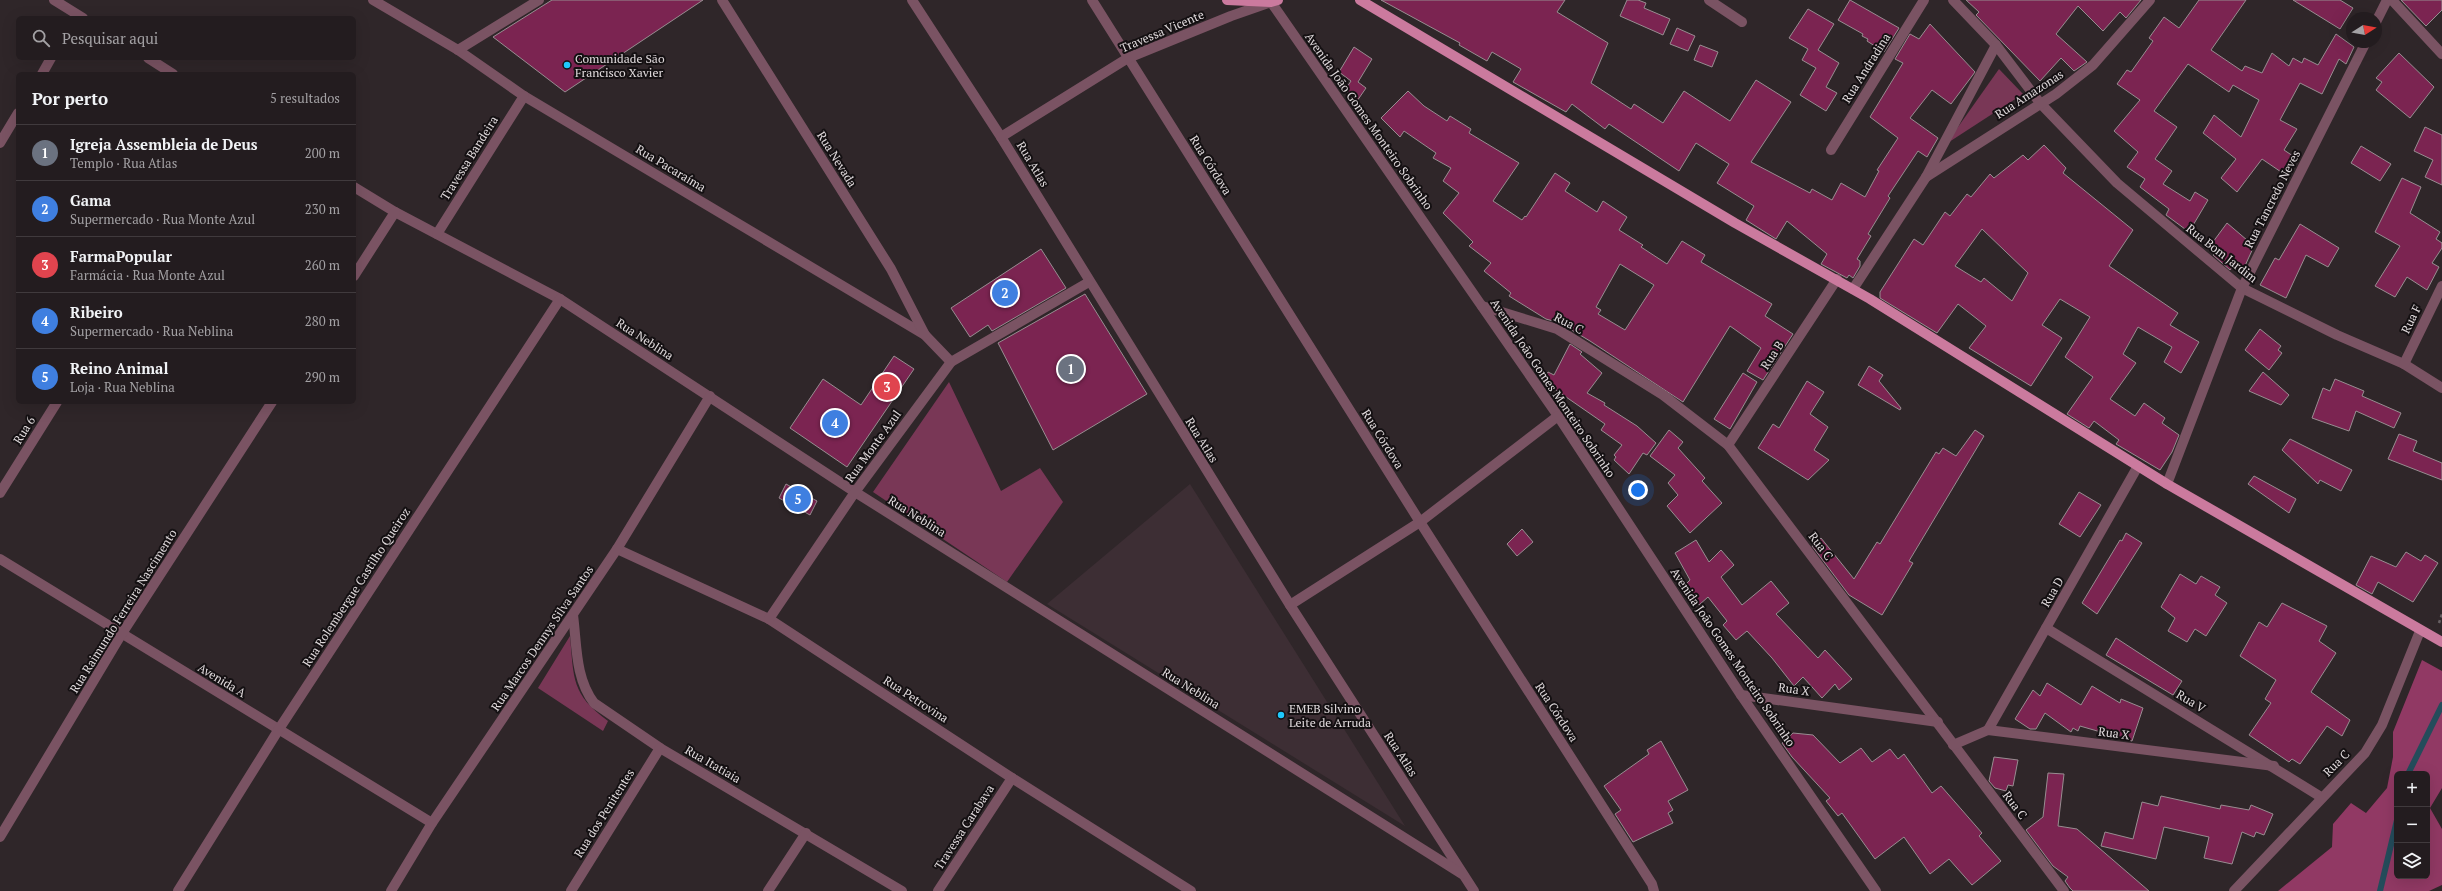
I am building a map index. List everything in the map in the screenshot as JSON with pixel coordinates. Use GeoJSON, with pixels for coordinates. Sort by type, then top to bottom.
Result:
{"type":"FeatureCollection","features":[{"type":"Feature","properties":{"kind":"main road"},"geometry":{"type":"LineString","coordinates":[[1227,0],[1274,1]]}},
{"type":"Feature","properties":{"kind":"main road"},"geometry":{"type":"LineString","coordinates":[[1360,0],[1735,223],[1837,279],[2167,484],[2420,631],[2442,642]]}},
{"type":"Feature","properties":{"kind":"street"},"geometry":{"type":"LineString","coordinates":[[54,0],[78,16]]}},
{"type":"Feature","properties":{"kind":"street","name":"Rua Pacaraíma"},"geometry":{"type":"LineString","coordinates":[[373,0],[458,50],[524,96],[925,335],[951,362]]}},
{"type":"Feature","properties":{"kind":"street"},"geometry":{"type":"LineString","coordinates":[[458,50],[539,0]]}},
{"type":"Feature","properties":{"kind":"street","name":"Rua Nevada"},"geometry":{"type":"LineString","coordinates":[[722,0],[891,269],[925,335]]}},
{"type":"Feature","properties":{"kind":"street","name":"Rua Atlas"},"geometry":{"type":"LineString","coordinates":[[912,0],[1001,137],[1290,606],[1474,891]]}},
{"type":"Feature","properties":{"kind":"street","name":"Rua Córdova"},"geometry":{"type":"LineString","coordinates":[[1092,0],[1420,522],[1652,884],[1654,891]]}},
{"type":"Feature","properties":{"kind":"street"},"geometry":{"type":"LineString","coordinates":[[1709,0],[1742,22]]}},
{"type":"Feature","properties":{"kind":"street","name":"Rua Andradina"},"geometry":{"type":"LineString","coordinates":[[1831,150],[1924,0]]}},
{"type":"Feature","properties":{"kind":"street"},"geometry":{"type":"LineString","coordinates":[[1953,0],[1996,46]]}},
{"type":"Feature","properties":{"kind":"street","name":"Rua Amazonas"},"geometry":{"type":"LineString","coordinates":[[1926,177],[2056,94],[2093,65],[2150,0]]}},
{"type":"Feature","properties":{"kind":"street"},"geometry":{"type":"LineString","coordinates":[[2381,12],[2387,0]]}},
{"type":"Feature","properties":{"kind":"street"},"geometry":{"type":"LineString","coordinates":[[2392,0],[2442,54]]}},
{"type":"Feature","properties":{"kind":"street","name":"Travessa Vicente"},"geometry":{"type":"LineString","coordinates":[[1001,137],[1128,58],[1231,16],[1274,1]]}},
{"type":"Feature","properties":{"kind":"street","name":"Avenida João Gomes Monteiro Sobrinho"},"geometry":{"type":"LineString","coordinates":[[1274,1],[1558,416],[1741,695],[1876,891]]}},
{"type":"Feature","properties":{"kind":"street","name":"Rua Bom Jardim"},"geometry":{"type":"LineString","coordinates":[[1996,46],[2040,103],[2118,182],[2242,288],[2337,335],[2404,364],[2442,388]]}},
{"type":"Feature","properties":{"kind":"street","name":"Rua Amazonas"},"geometry":{"type":"LineString","coordinates":[[1853,289],[1926,177],[1996,46]]}},
{"type":"Feature","properties":{"kind":"street","name":"Rua Tancredo Neves"},"geometry":{"type":"LineString","coordinates":[[2167,484],[2242,288],[2363,48]]}},
{"type":"Feature","properties":{"kind":"street"},"geometry":{"type":"LineString","coordinates":[[43,72],[51,60]]}},
{"type":"Feature","properties":{"kind":"street"},"geometry":{"type":"LineString","coordinates":[[151,60],[170,72]]}},
{"type":"Feature","properties":{"kind":"street","name":"Travessa Bandeira"},"geometry":{"type":"LineString","coordinates":[[437,234],[524,96]]}},
{"type":"Feature","properties":{"kind":"street"},"geometry":{"type":"LineString","coordinates":[[0,143],[16,116]]}},
{"type":"Feature","properties":{"kind":"street","name":"Rua Neblina"},"geometry":{"type":"LineString","coordinates":[[356,188],[395,212],[560,299],[855,492],[1462,874]]}},
{"type":"Feature","properties":{"kind":"street"},"geometry":{"type":"LineString","coordinates":[[356,273],[395,212]]}},
{"type":"Feature","properties":{"kind":"street","name":"Rua B"},"geometry":{"type":"LineString","coordinates":[[1728,445],[1837,279]]}},
{"type":"Feature","properties":{"kind":"street","name":"Rua Monte Azul"},"geometry":{"type":"LineString","coordinates":[[769,619],[855,492],[951,362],[1089,282]]}},
{"type":"Feature","properties":{"kind":"street","name":"Rua F"},"geometry":{"type":"LineString","coordinates":[[2404,364],[2442,286]]}},
{"type":"Feature","properties":{"kind":"street","name":"Rua Rolembergue Castilho Queiroz"},"geometry":{"type":"LineString","coordinates":[[178,891],[279,729],[560,299]]}},
{"type":"Feature","properties":{"kind":"street","name":"Rua C"},"geometry":{"type":"LineString","coordinates":[[1482,306],[1557,329],[1663,395],[1728,445],[2064,891]]}},
{"type":"Feature","properties":{"kind":"street","name":"Rua Marcos Dennys Silva Santos"},"geometry":{"type":"LineString","coordinates":[[391,891],[432,823],[617,548],[710,396]]}},
{"type":"Feature","properties":{"kind":"street","name":"Rua 6"},"geometry":{"type":"LineString","coordinates":[[0,493],[56,404]]}},
{"type":"Feature","properties":{"kind":"street","name":"Rua Raimundo Ferreira Nascimento"},"geometry":{"type":"LineString","coordinates":[[0,837],[121,635],[271,404]]}},
{"type":"Feature","properties":{"kind":"street"},"geometry":{"type":"LineString","coordinates":[[1290,606],[1420,522],[1558,416]]}},
{"type":"Feature","properties":{"kind":"street","name":"Rua D"},"geometry":{"type":"LineString","coordinates":[[1988,730],[2138,466]]}},
{"type":"Feature","properties":{"kind":"street","name":"Rua Petrovina"},"geometry":{"type":"LineString","coordinates":[[617,548],[769,619],[1012,778],[1191,891]]}},
{"type":"Feature","properties":{"kind":"street","name":"Avenida A"},"geometry":{"type":"LineString","coordinates":[[0,559],[121,635],[279,729],[432,823]]}},
{"type":"Feature","properties":{"kind":"street","name":"Rua Itatiaia"},"geometry":{"type":"LineString","coordinates":[[573,615],[580,676],[586,693],[594,703],[660,748],[902,891]]}},
{"type":"Feature","properties":{"kind":"street","name":"Rua V"},"geometry":{"type":"LineString","coordinates":[[2046,628],[2274,766],[2321,797]]}},
{"type":"Feature","properties":{"kind":"street","name":"Rua C"},"geometry":{"type":"LineString","coordinates":[[2234,891],[2321,797],[2365,753],[2382,725],[2420,631]]}},
{"type":"Feature","properties":{"kind":"street","name":"Rua X"},"geometry":{"type":"LineString","coordinates":[[1741,695],[1938,722]]}},
{"type":"Feature","properties":{"kind":"street"},"geometry":{"type":"LineString","coordinates":[[1953,745],[1988,730]]}},
{"type":"Feature","properties":{"kind":"street","name":"Rua X"},"geometry":{"type":"LineString","coordinates":[[1988,730],[2274,766]]}},
{"type":"Feature","properties":{"kind":"street","name":"Rua dos Penitentes"},"geometry":{"type":"LineString","coordinates":[[571,891],[660,748]]}},
{"type":"Feature","properties":{"kind":"street","name":"Travessa Carabava"},"geometry":{"type":"LineString","coordinates":[[938,891],[1012,778]]}},
{"type":"Feature","properties":{"kind":"street"},"geometry":{"type":"LineString","coordinates":[[768,891],[806,833]]}},
{"type":"Feature","properties":{"kind":"shaded area"},"geometry":{"type":"Polygon","coordinates":[[[1999,69],[2023,94],[1946,144],[1999,69]]]}},
{"type":"Feature","properties":{"kind":"shaded area"},"geometry":{"type":"Polygon","coordinates":[[[949,382],[1001,491],[1040,468],[1063,502],[1007,582],[873,492],[949,382]]]}},
{"type":"Feature","properties":{"kind":"shaded area","name":"EMEB Silvino Leite de Arruda"},"geometry":{"type":"Polygon","coordinates":[[[1190,484],[1405,826],[1047,604],[1190,484]]]}},
{"type":"Feature","properties":{"kind":"shaded area"},"geometry":{"type":"Polygon","coordinates":[[[570,636],[572,664],[577,684],[581,694],[587,702],[608,721],[603,731],[538,688],[570,636]]]}},
{"type":"Feature","properties":{"kind":"shaded area"},"geometry":{"type":"Polygon","coordinates":[[[2422,660],[2442,671],[2442,788],[2430,808],[2442,829],[2442,885],[2429,891],[2278,891],[2332,847],[2333,824],[2351,803],[2366,813],[2387,788],[2393,757],[2393,732],[2422,660]]]}},
{"type":"Feature","properties":{"kind":"building","name":"Comunidade São Francisco Xavier"},"geometry":{"type":"Polygon","coordinates":[[[552,0],[703,0],[565,92],[493,37],[552,0]]]}},
{"type":"Feature","properties":{"kind":"building"},"geometry":{"type":"Polygon","coordinates":[[[1381,0],[1565,0],[1557,12],[1608,43],[1591,83],[1631,109],[1634,104],[1663,123],[1684,91],[1730,121],[1756,80],[1791,102],[1751,162],[1810,193],[1812,189],[1832,200],[1841,183],[1865,197],[1879,171],[1877,170],[1898,138],[1870,117],[1903,63],[1895,59],[1910,34],[1919,39],[1930,24],[1975,72],[1951,104],[1932,90],[1910,118],[1938,138],[1927,157],[1918,151],[1888,196],[1890,198],[1868,234],[1871,236],[1857,259],[1860,261],[1860,266],[1853,278],[1849,275],[1847,278],[1821,264],[1827,254],[1787,221],[1776,239],[1746,220],[1754,206],[1717,183],[1729,164],[1696,143],[1679,171],[1609,124],[1605,129],[1572,104],[1566,112],[1513,82],[1521,69],[1492,52],[1487,61],[1459,45],[1460,43],[1381,0]]]}},
{"type":"Feature","properties":{"kind":"building"},"geometry":{"type":"Polygon","coordinates":[[[1627,0],[1638,0],[1646,3],[1644,8],[1670,19],[1663,35],[1620,16],[1627,0]]]}},
{"type":"Feature","properties":{"kind":"building"},"geometry":{"type":"Polygon","coordinates":[[[1850,0],[1899,28],[1884,52],[1867,41],[1868,39],[1862,36],[1863,34],[1838,20],[1850,0]]]}},
{"type":"Feature","properties":{"kind":"building"},"geometry":{"type":"Polygon","coordinates":[[[1966,0],[2141,0],[2126,18],[2120,12],[2103,31],[2078,6],[2056,34],[2087,62],[2074,71],[2061,58],[2040,81],[1976,15],[1979,12],[1966,0]]]}},
{"type":"Feature","properties":{"kind":"building"},"geometry":{"type":"Polygon","coordinates":[[[2199,0],[2246,0],[2211,50],[2242,71],[2245,66],[2262,73],[2272,53],[2289,66],[2293,58],[2302,63],[2304,58],[2318,65],[2336,34],[2346,41],[2346,48],[2354,48],[2346,64],[2339,59],[2322,94],[2300,83],[2280,120],[2297,129],[2284,150],[2296,158],[2287,176],[2262,159],[2237,192],[2221,178],[2236,159],[2203,133],[2214,115],[2241,137],[2259,100],[2233,85],[2229,92],[2188,64],[2154,111],[2177,127],[2155,159],[2172,171],[2163,184],[2190,201],[2195,192],[2208,200],[2189,232],[2166,215],[2169,209],[2140,187],[2145,179],[2127,167],[2138,152],[2114,131],[2140,100],[2117,84],[2127,70],[2131,72],[2153,41],[2149,38],[2164,17],[2179,28],[2199,0]]]}},
{"type":"Feature","properties":{"kind":"building"},"geometry":{"type":"Polygon","coordinates":[[[2293,0],[2340,0],[2353,8],[2351,12],[2346,12],[2346,19],[2340,29],[2293,0]]]}},
{"type":"Feature","properties":{"kind":"building"},"geometry":{"type":"Polygon","coordinates":[[[2401,0],[2442,0],[2442,10],[2426,26],[2401,0]]]}},
{"type":"Feature","properties":{"kind":"building"},"geometry":{"type":"Polygon","coordinates":[[[1808,9],[1834,24],[1818,50],[1839,63],[1826,87],[1837,93],[1826,111],[1800,95],[1816,68],[1802,60],[1808,49],[1789,38],[1808,9]]]}},
{"type":"Feature","properties":{"kind":"building"},"geometry":{"type":"Polygon","coordinates":[[[1677,28],[1695,36],[1688,51],[1670,44],[1677,28]]]}},
{"type":"Feature","properties":{"kind":"building"},"geometry":{"type":"Polygon","coordinates":[[[1700,45],[1718,52],[1712,67],[1694,60],[1700,45]]]}},
{"type":"Feature","properties":{"kind":"building"},"geometry":{"type":"Polygon","coordinates":[[[1354,47],[1372,59],[1358,82],[1366,88],[1357,101],[1345,90],[1351,81],[1339,72],[1354,47]]]}},
{"type":"Feature","properties":{"kind":"building"},"geometry":{"type":"Polygon","coordinates":[[[2399,53],[2434,87],[2410,118],[2376,90],[2382,82],[2376,78],[2399,53]]]}},
{"type":"Feature","properties":{"kind":"building"},"geometry":{"type":"Polygon","coordinates":[[[1408,91],[1424,106],[1447,121],[1450,116],[1471,129],[1469,133],[1519,163],[1493,201],[1522,220],[1525,216],[1526,217],[1555,173],[1570,183],[1565,191],[1597,212],[1603,201],[1627,217],[1619,230],[1643,245],[1641,247],[1667,264],[1682,241],[1705,255],[1701,262],[1772,304],[1765,316],[1793,334],[1763,380],[1747,371],[1761,348],[1730,326],[1683,402],[1590,341],[1560,323],[1546,319],[1509,296],[1511,293],[1484,271],[1491,263],[1469,246],[1473,242],[1443,213],[1459,193],[1443,181],[1451,168],[1433,158],[1436,153],[1404,131],[1400,137],[1381,118],[1408,91]],[[1620,264],[1596,307],[1601,310],[1598,314],[1625,330],[1654,285],[1620,264]]]}},
{"type":"Feature","properties":{"kind":"building"},"geometry":{"type":"Polygon","coordinates":[[[2425,127],[2442,135],[2442,185],[2425,177],[2433,160],[2414,151],[2425,127]]]}},
{"type":"Feature","properties":{"kind":"building"},"geometry":{"type":"Polygon","coordinates":[[[2044,145],[2066,168],[2063,173],[2133,230],[2109,266],[2178,313],[2170,325],[2199,342],[2181,373],[2164,362],[2172,347],[2138,327],[2123,354],[2136,363],[2110,399],[2135,416],[2144,403],[2165,418],[2162,423],[2179,435],[2172,452],[2160,470],[2116,444],[2119,440],[2094,421],[2089,428],[2067,414],[2093,377],[2065,357],[2090,317],[2060,299],[2042,325],[2062,338],[2031,386],[1969,348],[1986,326],[1958,304],[1937,333],[1880,298],[1880,292],[1914,239],[1923,245],[1945,212],[1950,216],[1967,194],[1971,197],[1990,174],[1994,178],[2023,155],[2028,160],[2044,145]],[[1982,229],[1955,266],[1981,282],[1984,278],[2012,301],[2028,273],[1982,229]]]}},
{"type":"Feature","properties":{"kind":"building"},"geometry":{"type":"Polygon","coordinates":[[[2361,146],[2391,164],[2380,181],[2351,163],[2361,146]]]}},
{"type":"Feature","properties":{"kind":"building"},"geometry":{"type":"Polygon","coordinates":[[[2402,178],[2421,187],[2410,213],[2440,232],[2436,239],[2442,243],[2442,248],[2432,263],[2439,267],[2427,290],[2407,277],[2395,297],[2375,286],[2400,246],[2375,232],[2402,178]]]}},
{"type":"Feature","properties":{"kind":"building"},"geometry":{"type":"Polygon","coordinates":[[[2227,223],[2254,246],[2244,268],[2236,262],[2230,270],[2213,255],[2216,252],[2210,246],[2227,223]]]}},
{"type":"Feature","properties":{"kind":"building"},"geometry":{"type":"Polygon","coordinates":[[[2300,224],[2339,248],[2328,267],[2306,255],[2286,298],[2260,285],[2275,258],[2279,260],[2300,224]]]}},
{"type":"Feature","properties":{"kind":"building"},"geometry":{"type":"Polygon","coordinates":[[[1041,249],[1066,288],[992,331],[988,325],[970,337],[951,308],[1041,249]]]}},
{"type":"Feature","properties":{"kind":"building"},"geometry":{"type":"Polygon","coordinates":[[[1085,294],[1147,394],[1053,450],[998,343],[1085,294]]]}},
{"type":"Feature","properties":{"kind":"building"},"geometry":{"type":"Polygon","coordinates":[[[2260,329],[2281,346],[2278,350],[2282,353],[2269,370],[2245,350],[2260,329]]]}},
{"type":"Feature","properties":{"kind":"building"},"geometry":{"type":"Polygon","coordinates":[[[1570,344],[1582,352],[1580,354],[1602,373],[1587,393],[1605,403],[1604,405],[1637,426],[1656,443],[1647,455],[1643,453],[1629,474],[1614,460],[1616,457],[1614,455],[1622,445],[1601,430],[1605,424],[1543,381],[1548,372],[1554,375],[1570,344]]]}},
{"type":"Feature","properties":{"kind":"building"},"geometry":{"type":"Polygon","coordinates":[[[894,356],[914,369],[847,467],[790,428],[823,379],[861,405],[894,356]]]}},
{"type":"Feature","properties":{"kind":"building"},"geometry":{"type":"Polygon","coordinates":[[[1869,366],[1883,375],[1879,381],[1901,408],[1900,410],[1858,385],[1869,366]]]}},
{"type":"Feature","properties":{"kind":"building"},"geometry":{"type":"Polygon","coordinates":[[[2263,372],[2289,395],[2281,405],[2249,391],[2263,372]]]}},
{"type":"Feature","properties":{"kind":"building"},"geometry":{"type":"Polygon","coordinates":[[[1743,373],[1757,382],[1730,429],[1714,419],[1743,373]]]}},
{"type":"Feature","properties":{"kind":"building"},"geometry":{"type":"Polygon","coordinates":[[[2335,379],[2364,391],[2362,396],[2401,413],[2394,428],[2356,411],[2349,431],[2312,418],[2323,388],[2330,391],[2335,379]]]}},
{"type":"Feature","properties":{"kind":"building"},"geometry":{"type":"Polygon","coordinates":[[[1807,381],[1824,392],[1810,414],[1828,427],[1814,450],[1829,460],[1808,480],[1758,448],[1773,424],[1779,428],[1807,381]]]}},
{"type":"Feature","properties":{"kind":"building"},"geometry":{"type":"Polygon","coordinates":[[[1669,430],[1683,442],[1678,448],[1705,478],[1702,481],[1722,503],[1690,533],[1667,506],[1678,495],[1668,483],[1675,475],[1650,456],[1669,430]]]}},
{"type":"Feature","properties":{"kind":"building"},"geometry":{"type":"Polygon","coordinates":[[[1975,430],[1984,436],[1909,561],[1913,563],[1882,615],[1849,595],[1812,546],[1821,538],[1854,579],[1877,542],[1880,544],[1936,452],[1939,454],[1943,448],[1956,456],[1975,430]]]}},
{"type":"Feature","properties":{"kind":"building"},"geometry":{"type":"Polygon","coordinates":[[[2399,434],[2417,441],[2413,451],[2442,463],[2442,480],[2388,459],[2399,434]]]}},
{"type":"Feature","properties":{"kind":"building"},"geometry":{"type":"Polygon","coordinates":[[[2290,439],[2352,470],[2341,491],[2320,480],[2318,484],[2282,450],[2290,439]]]}},
{"type":"Feature","properties":{"kind":"building"},"geometry":{"type":"Polygon","coordinates":[[[2254,476],[2296,499],[2289,513],[2248,484],[2254,476]]]}},
{"type":"Feature","properties":{"kind":"building"},"geometry":{"type":"Polygon","coordinates":[[[786,484],[817,501],[810,515],[779,498],[786,484]]]}},
{"type":"Feature","properties":{"kind":"building"},"geometry":{"type":"Polygon","coordinates":[[[2079,492],[2101,505],[2080,537],[2059,524],[2079,492]]]}},
{"type":"Feature","properties":{"kind":"building"},"geometry":{"type":"Polygon","coordinates":[[[1522,529],[1533,542],[1517,556],[1507,544],[1522,529]]]}},
{"type":"Feature","properties":{"kind":"building"},"geometry":{"type":"Polygon","coordinates":[[[2126,533],[2142,543],[2097,614],[2082,603],[2120,540],[2122,541],[2126,533]]]}},
{"type":"Feature","properties":{"kind":"building"},"geometry":{"type":"Polygon","coordinates":[[[1696,540],[1709,562],[1721,550],[1734,565],[1721,577],[1742,605],[1771,581],[1789,603],[1776,614],[1818,658],[1825,650],[1852,679],[1839,690],[1835,684],[1822,698],[1803,677],[1794,686],[1772,658],[1747,631],[1736,640],[1723,625],[1727,621],[1708,597],[1699,605],[1686,584],[1690,580],[1675,553],[1696,540]]]}},
{"type":"Feature","properties":{"kind":"building"},"geometry":{"type":"Polygon","coordinates":[[[2406,552],[2421,561],[2425,555],[2438,563],[2413,602],[2378,582],[2372,594],[2356,585],[2371,556],[2396,567],[2406,552]]]}},
{"type":"Feature","properties":{"kind":"building"},"geometry":{"type":"Polygon","coordinates":[[[2180,574],[2196,584],[2201,576],[2220,587],[2215,595],[2227,603],[2206,636],[2195,629],[2187,642],[2168,631],[2175,618],[2161,607],[2180,574]]]}},
{"type":"Feature","properties":{"kind":"building"},"geometry":{"type":"Polygon","coordinates":[[[2282,603],[2327,626],[2319,641],[2336,653],[2311,692],[2350,720],[2342,736],[2327,726],[2300,764],[2292,759],[2289,762],[2249,735],[2271,703],[2265,699],[2276,680],[2240,656],[2259,622],[2267,627],[2282,603]]]}},
{"type":"Feature","properties":{"kind":"building"},"geometry":{"type":"Polygon","coordinates":[[[2116,638],[2182,681],[2173,695],[2106,655],[2116,638]]]}},
{"type":"Feature","properties":{"kind":"building"},"geometry":{"type":"Polygon","coordinates":[[[2047,683],[2081,705],[2092,686],[2120,703],[2121,699],[2143,708],[2132,741],[2080,726],[2078,731],[2073,728],[2071,732],[2045,713],[2036,729],[2030,729],[2015,719],[2033,690],[2040,696],[2047,683]]]}},
{"type":"Feature","properties":{"kind":"building"},"geometry":{"type":"Polygon","coordinates":[[[1793,733],[1813,735],[1840,763],[1861,748],[1872,762],[1890,749],[1898,759],[1904,754],[1932,793],[1941,786],[1982,833],[1979,836],[2001,861],[1972,885],[1949,859],[1930,874],[1904,837],[1875,859],[1842,813],[1838,816],[1826,801],[1830,798],[1792,757],[1782,743],[1793,733]]]}},
{"type":"Feature","properties":{"kind":"building"},"geometry":{"type":"Polygon","coordinates":[[[1661,741],[1688,790],[1668,801],[1673,810],[1668,813],[1673,823],[1633,842],[1615,814],[1621,810],[1604,786],[1649,754],[1647,750],[1661,741]]]}},
{"type":"Feature","properties":{"kind":"building"},"geometry":{"type":"Polygon","coordinates":[[[1994,757],[2018,760],[2013,786],[2008,785],[2006,791],[1995,788],[1989,781],[1994,757]]]}},
{"type":"Feature","properties":{"kind":"building"},"geometry":{"type":"Polygon","coordinates":[[[2048,773],[2064,774],[2058,826],[2077,829],[2149,891],[2073,891],[2070,888],[2065,881],[2068,877],[2053,866],[2026,830],[2043,817],[2048,773]]]}},
{"type":"Feature","properties":{"kind":"building"},"geometry":{"type":"Polygon","coordinates":[[[2161,796],[2220,809],[2221,805],[2249,810],[2251,805],[2273,814],[2264,835],[2256,832],[2254,837],[2242,832],[2232,864],[2204,858],[2209,837],[2164,827],[2156,859],[2101,846],[2105,832],[2133,839],[2142,802],[2158,806],[2161,796]]]}},
{"type":"Feature","properties":{"kind":"waterway"},"geometry":{"type":"LineString","coordinates":[[2409,771],[2442,705]]}},
{"type":"Feature","properties":{"kind":"waterway"},"geometry":{"type":"LineString","coordinates":[[2380,891],[2394,833]]}},
{"type":"Feature","properties":{"kind":"place","name":"Comunidade São Francisco Xavier"},"geometry":{"type":"Point","coordinates":[567,65]}},
{"type":"Feature","properties":{"kind":"place","name":"Gama"},"geometry":{"type":"Point","coordinates":[1005,293]}},
{"type":"Feature","properties":{"kind":"place","name":"Igreja Assembleia de Deus"},"geometry":{"type":"Point","coordinates":[1071,369]}},
{"type":"Feature","properties":{"kind":"place","name":"FarmaPopular"},"geometry":{"type":"Point","coordinates":[887,387]}},
{"type":"Feature","properties":{"kind":"place","name":"Ribeiro"},"geometry":{"type":"Point","coordinates":[835,423]}},
{"type":"Feature","properties":{"kind":"place","name":"Reino Animal"},"geometry":{"type":"Point","coordinates":[798,499]}},
{"type":"Feature","properties":{"kind":"place","name":"EMEB Silvino Leite de Arruda"},"geometry":{"type":"Point","coordinates":[1281,715]}}]}
